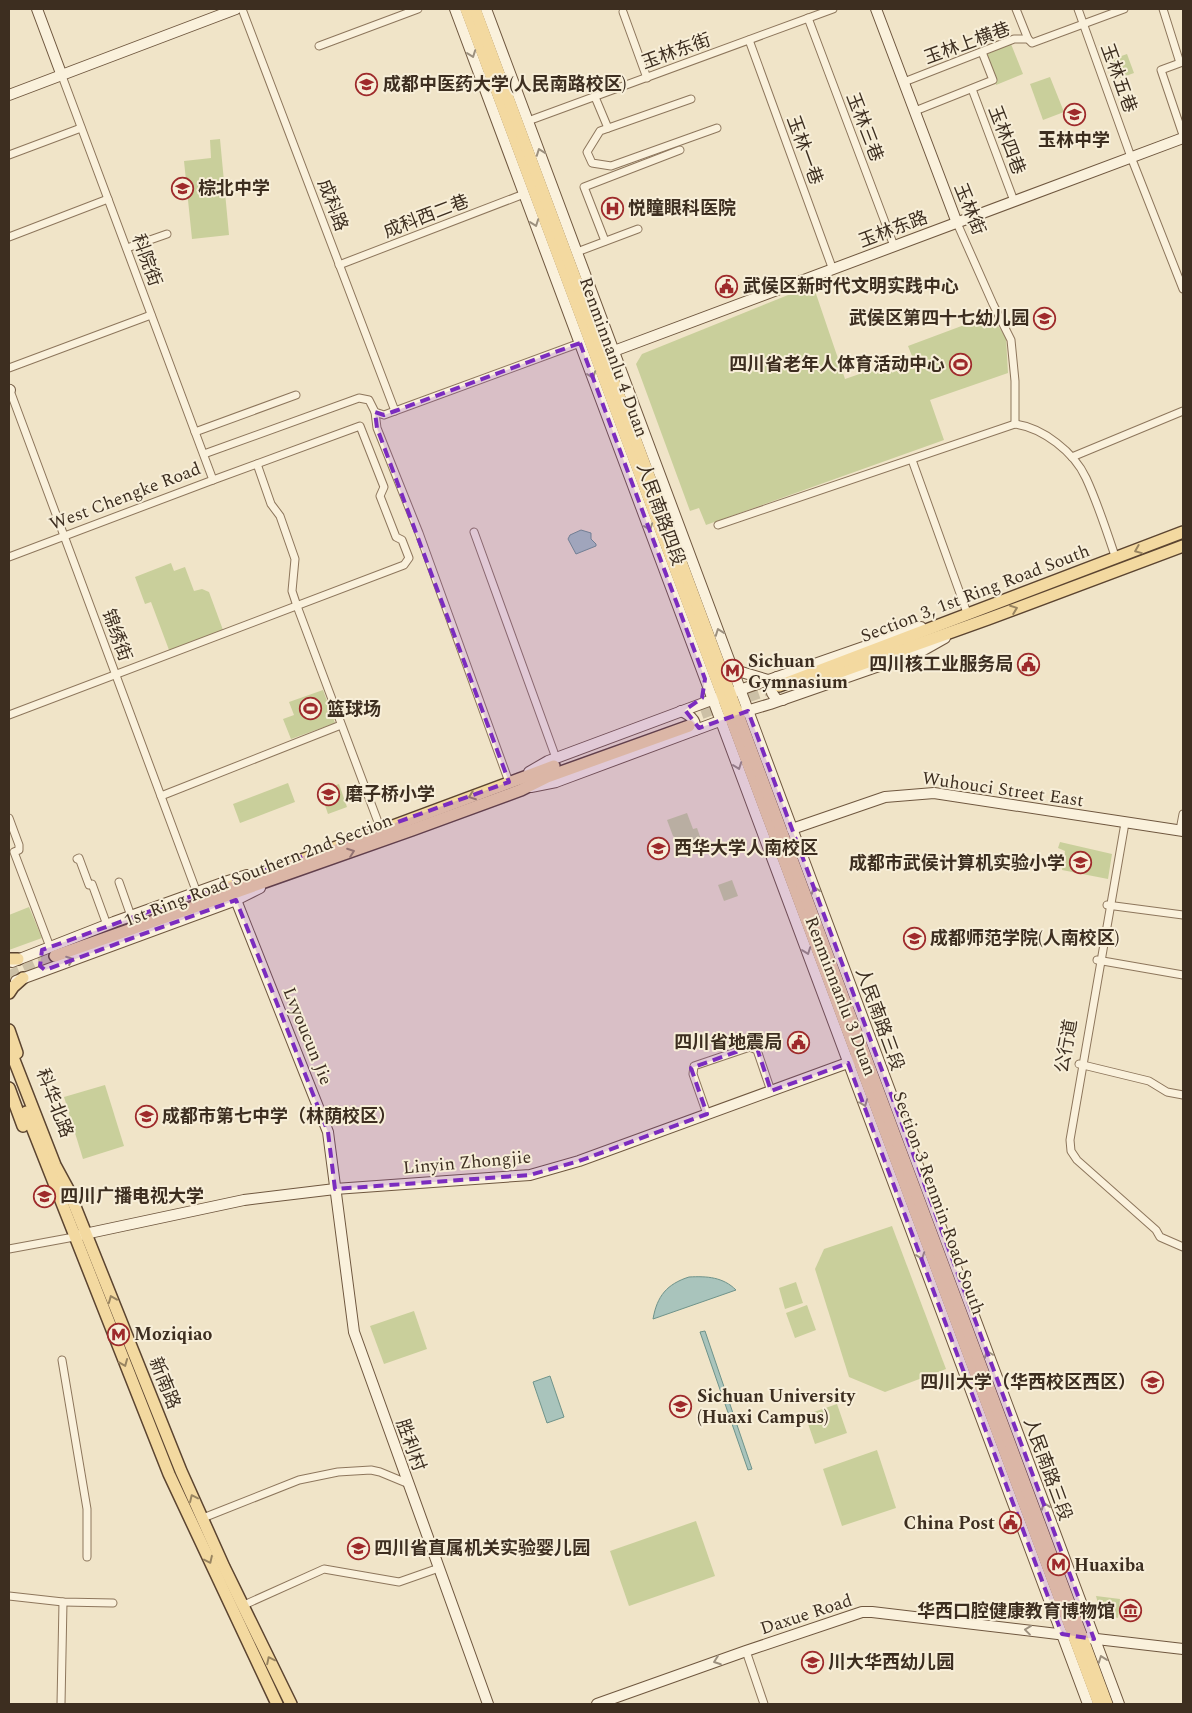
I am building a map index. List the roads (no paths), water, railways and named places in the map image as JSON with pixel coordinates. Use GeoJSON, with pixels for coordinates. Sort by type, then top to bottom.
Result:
{"type":"FeatureCollection","features":[{"type":"Feature","properties":{"kind":"main road","name":"Renminnanlu 4 Duan"},"geometry":{"type":"LineString","coordinates":[[466,9],[734,716]]}},
{"type":"Feature","properties":{"kind":"main road","name":"Renminnanlu 4 Duan"},"geometry":{"type":"LineString","coordinates":[[475,9],[726,695]]}},
{"type":"Feature","properties":{"kind":"main road","name":"Section 3, 1st Ring Road South"},"geometry":{"type":"LineString","coordinates":[[778,687],[968,612],[1116,559],[1183,532]]}},
{"type":"Feature","properties":{"kind":"main road"},"geometry":{"type":"LineString","coordinates":[[778,687],[968,626],[1183,547]]}},
{"type":"Feature","properties":{"kind":"main road","name":"Section 3 Renmin Road South"},"geometry":{"type":"LineString","coordinates":[[734,716],[1078,1636],[1107,1704]]}},
{"type":"Feature","properties":{"kind":"main road","name":"1st Ring Road Southern 2nd Section"},"geometry":{"type":"LineString","coordinates":[[286,870],[688,719]]}},
{"type":"Feature","properties":{"kind":"main road","name":"1st Ring Road Southern 2nd Section"},"geometry":{"type":"LineString","coordinates":[[286,870],[381,830],[516,784]]}},
{"type":"Feature","properties":{"kind":"main road"},"geometry":{"type":"LineString","coordinates":[[51,951],[286,870]]}},
{"type":"Feature","properties":{"kind":"main road"},"geometry":{"type":"LineString","coordinates":[[9,993],[13,986],[23,978]]}},
{"type":"Feature","properties":{"kind":"main road","name":"科华北路"},"geometry":{"type":"LineString","coordinates":[[9,1030],[13,1050],[60,1163],[68,1188]]}},
{"type":"Feature","properties":{"kind":"main road"},"geometry":{"type":"LineString","coordinates":[[9,1042],[13,1050]]}},
{"type":"Feature","properties":{"kind":"main road","name":"科华北路"},"geometry":{"type":"LineString","coordinates":[[13,1050],[13,1070]]}},
{"type":"Feature","properties":{"kind":"main road","name":"新南路"},"geometry":{"type":"LineString","coordinates":[[13,1070],[55,1165],[68,1188],[80,1235],[169,1474],[277,1704]]}},
{"type":"Feature","properties":{"kind":"main road","name":"新南路"},"geometry":{"type":"LineString","coordinates":[[13,1070],[57,1193],[80,1235],[224,1567],[291,1704]]}},
{"type":"Feature","properties":{"kind":"main road"},"geometry":{"type":"LineString","coordinates":[[9,1088],[37,1160],[57,1193]]}},
{"type":"Feature","properties":{"kind":"main road","name":"Section 3 Renmin Road South"},"geometry":{"type":"LineString","coordinates":[[1078,1636],[1099,1704]]}},
{"type":"Feature","properties":{"kind":"street"},"geometry":{"type":"LineString","coordinates":[[37,9],[62,76]]}},
{"type":"Feature","properties":{"kind":"street"},"geometry":{"type":"LineString","coordinates":[[9,95],[236,9]]}},
{"type":"Feature","properties":{"kind":"street","name":"成科路"},"geometry":{"type":"LineString","coordinates":[[242,9],[395,411]]}},
{"type":"Feature","properties":{"kind":"street"},"geometry":{"type":"LineString","coordinates":[[319,46],[418,9]]}},
{"type":"Feature","properties":{"kind":"street","name":"人民南路四段"},"geometry":{"type":"LineString","coordinates":[[455,9],[705,679],[726,695]]}},
{"type":"Feature","properties":{"kind":"street","name":"人民南路四段"},"geometry":{"type":"LineString","coordinates":[[486,9],[730,662],[726,695],[734,716]]}},
{"type":"Feature","properties":{"kind":"street","name":"玉林东街"},"geometry":{"type":"LineString","coordinates":[[528,121],[833,9]]}},
{"type":"Feature","properties":{"kind":"street","name":"玉林街"},"geometry":{"type":"LineString","coordinates":[[876,9],[957,223],[1011,340],[1015,381],[1015,424]]}},
{"type":"Feature","properties":{"kind":"street"},"geometry":{"type":"LineString","coordinates":[[1016,9],[1028,39]]}},
{"type":"Feature","properties":{"kind":"street","name":"玉林五巷"},"geometry":{"type":"LineString","coordinates":[[1078,9],[1131,157],[1183,289]]}},
{"type":"Feature","properties":{"kind":"street","name":"玉林上横巷"},"geometry":{"type":"LineString","coordinates":[[904,82],[1014,39],[1028,39],[1032,43],[1124,9]]}},
{"type":"Feature","properties":{"kind":"street"},"geometry":{"type":"LineString","coordinates":[[1163,9],[1180,63],[1161,70],[1183,136]]}},
{"type":"Feature","properties":{"kind":"street"},"geometry":{"type":"LineString","coordinates":[[623,12],[646,78]]}},
{"type":"Feature","properties":{"kind":"street","name":"玉林三巷"},"geometry":{"type":"LineString","coordinates":[[808,18],[894,246]]}},
{"type":"Feature","properties":{"kind":"street","name":"玉林一巷"},"geometry":{"type":"LineString","coordinates":[[749,40],[832,270]]}},
{"type":"Feature","properties":{"kind":"street"},"geometry":{"type":"LineString","coordinates":[[915,111],[993,80],[982,52]]}},
{"type":"Feature","properties":{"kind":"street","name":"科院街"},"geometry":{"type":"LineString","coordinates":[[62,76],[204,454]]}},
{"type":"Feature","properties":{"kind":"street","name":"玉林四巷"},"geometry":{"type":"LineString","coordinates":[[972,88],[1014,201]]}},
{"type":"Feature","properties":{"kind":"street"},"geometry":{"type":"LineString","coordinates":[[595,97],[608,128]]}},
{"type":"Feature","properties":{"kind":"street"},"geometry":{"type":"LineString","coordinates":[[692,99],[600,131],[587,152],[592,163],[611,166],[717,128]]}},
{"type":"Feature","properties":{"kind":"street"},"geometry":{"type":"LineString","coordinates":[[9,155],[81,128]]}},
{"type":"Feature","properties":{"kind":"street","name":"玉林东路"},"geometry":{"type":"LineString","coordinates":[[614,351],[957,223],[1183,136]]}},
{"type":"Feature","properties":{"kind":"street"},"geometry":{"type":"LineString","coordinates":[[605,241],[584,187],[680,150]]}},
{"type":"Feature","properties":{"kind":"street","name":"成科西二巷"},"geometry":{"type":"LineString","coordinates":[[339,265],[524,194]]}},
{"type":"Feature","properties":{"kind":"street"},"geometry":{"type":"LineString","coordinates":[[9,237],[108,199]]}},
{"type":"Feature","properties":{"kind":"street"},"geometry":{"type":"LineString","coordinates":[[577,252],[638,229]]}},
{"type":"Feature","properties":{"kind":"street"},"geometry":{"type":"LineString","coordinates":[[126,248],[167,234]]}},
{"type":"Feature","properties":{"kind":"street"},"geometry":{"type":"LineString","coordinates":[[9,368],[151,315]]}},
{"type":"Feature","properties":{"kind":"street"},"geometry":{"type":"LineString","coordinates":[[516,784],[377,428],[375,412],[384,415],[580,343]]}},
{"type":"Feature","properties":{"kind":"street","name":"锦绣街"},"geometry":{"type":"LineString","coordinates":[[9,390],[197,893]]}},
{"type":"Feature","properties":{"kind":"street"},"geometry":{"type":"LineString","coordinates":[[195,432],[296,395]]}},
{"type":"Feature","properties":{"kind":"street","name":"West Chengke Road"},"geometry":{"type":"LineString","coordinates":[[9,557],[213,480],[204,454],[359,398],[368,400],[375,412]]}},
{"type":"Feature","properties":{"kind":"street"},"geometry":{"type":"LineString","coordinates":[[1072,457],[1183,411]]}},
{"type":"Feature","properties":{"kind":"street"},"geometry":{"type":"LineString","coordinates":[[718,525],[1015,424],[1028,426],[1046,435],[1072,457],[1086,477],[1116,559]]}},
{"type":"Feature","properties":{"kind":"street"},"geometry":{"type":"LineString","coordinates":[[9,715],[404,565],[408,558],[402,540],[396,538],[380,496],[384,487],[360,426],[213,480]]}},
{"type":"Feature","properties":{"kind":"street"},"geometry":{"type":"LineString","coordinates":[[912,460],[968,612]]}},
{"type":"Feature","properties":{"kind":"street"},"geometry":{"type":"LineString","coordinates":[[257,464],[271,504],[280,516],[295,559],[292,591],[297,606],[381,830]]}},
{"type":"Feature","properties":{"kind":"street"},"geometry":{"type":"LineString","coordinates":[[474,532],[556,758]]}},
{"type":"Feature","properties":{"kind":"street"},"geometry":{"type":"LineString","coordinates":[[730,662],[738,671],[778,687]]}},
{"type":"Feature","properties":{"kind":"street"},"geometry":{"type":"LineString","coordinates":[[688,719],[702,698],[705,679]]}},
{"type":"Feature","properties":{"kind":"street","name":"1st Ring Road Southern 2nd Section"},"geometry":{"type":"LineString","coordinates":[[516,784],[556,758],[688,719],[726,695],[778,687]]}},
{"type":"Feature","properties":{"kind":"street","name":"1st Ring Road Southern 2nd Section"},"geometry":{"type":"LineString","coordinates":[[688,719],[707,726],[770,704],[778,687]]}},
{"type":"Feature","properties":{"kind":"street"},"geometry":{"type":"LineString","coordinates":[[757,734],[761,712],[770,704]]}},
{"type":"Feature","properties":{"kind":"street","name":"人民南路三段"},"geometry":{"type":"LineString","coordinates":[[734,716],[757,734],[792,830],[862,1058]]}},
{"type":"Feature","properties":{"kind":"street","name":"Renminnanlu 3 Duan"},"geometry":{"type":"LineString","coordinates":[[734,716],[726,736],[862,1058],[1078,1636],[1088,1704]]}},
{"type":"Feature","properties":{"kind":"street"},"geometry":{"type":"LineString","coordinates":[[160,796],[341,725]]}},
{"type":"Feature","properties":{"kind":"street"},"geometry":{"type":"LineString","coordinates":[[707,726],[726,736]]}},
{"type":"Feature","properties":{"kind":"street","name":"Wuhouci Street East"},"geometry":{"type":"LineString","coordinates":[[792,830],[886,797],[934,793],[1182,831]]}},
{"type":"Feature","properties":{"kind":"street"},"geometry":{"type":"LineString","coordinates":[[1182,831],[1183,814]]}},
{"type":"Feature","properties":{"kind":"street"},"geometry":{"type":"LineString","coordinates":[[9,818],[19,845],[19,850],[14,852],[51,951],[38,954],[40,966],[45,970]]}},
{"type":"Feature","properties":{"kind":"street","name":"公行道"},"geometry":{"type":"LineString","coordinates":[[1123,823],[1066,1142],[1072,1162],[1160,1237],[1183,1247]]}},
{"type":"Feature","properties":{"kind":"street"},"geometry":{"type":"LineString","coordinates":[[77,859],[89,885],[92,884],[110,921]]}},
{"type":"Feature","properties":{"kind":"street","name":"1st Ring Road Southern 2nd Section"},"geometry":{"type":"LineString","coordinates":[[12,961],[51,951],[110,921],[132,916],[228,880],[286,870]]}},
{"type":"Feature","properties":{"kind":"street","name":"1st Ring Road Southern 2nd Section"},"geometry":{"type":"LineString","coordinates":[[9,985],[23,978],[236,900],[286,870]]}},
{"type":"Feature","properties":{"kind":"street"},"geometry":{"type":"LineString","coordinates":[[119,882],[132,916]]}},
{"type":"Feature","properties":{"kind":"street","name":"Lvyoucun Jie"},"geometry":{"type":"LineString","coordinates":[[236,900],[328,1132],[335,1188]]}},
{"type":"Feature","properties":{"kind":"street"},"geometry":{"type":"LineString","coordinates":[[1108,905],[1183,915]]}},
{"type":"Feature","properties":{"kind":"street"},"geometry":{"type":"LineString","coordinates":[[1099,960],[1183,974]]}},
{"type":"Feature","properties":{"kind":"street"},"geometry":{"type":"LineString","coordinates":[[707,1114],[693,1074],[694,1066],[750,1047],[754,1048],[757,1050],[771,1091]]}},
{"type":"Feature","properties":{"kind":"street","name":"Linyin Zhongjie"},"geometry":{"type":"LineString","coordinates":[[80,1235],[244,1200],[335,1188],[530,1175],[579,1161],[862,1058]]}},
{"type":"Feature","properties":{"kind":"street"},"geometry":{"type":"LineString","coordinates":[[1081,1064],[1149,1081],[1167,1092],[1183,1094]]}},
{"type":"Feature","properties":{"kind":"street","name":"胜利村"},"geometry":{"type":"LineString","coordinates":[[335,1188],[354,1332],[488,1704]]}},
{"type":"Feature","properties":{"kind":"street"},"geometry":{"type":"LineString","coordinates":[[9,1249],[80,1235]]}},
{"type":"Feature","properties":{"kind":"street"},"geometry":{"type":"LineString","coordinates":[[62,1360],[87,1509],[87,1556]]}},
{"type":"Feature","properties":{"kind":"street"},"geometry":{"type":"LineString","coordinates":[[203,1518],[299,1480],[338,1472],[371,1470],[408,1484]]}},
{"type":"Feature","properties":{"kind":"street"},"geometry":{"type":"LineString","coordinates":[[244,1605],[324,1569],[399,1582],[439,1568]]}},
{"type":"Feature","properties":{"kind":"street"},"geometry":{"type":"LineString","coordinates":[[9,1596],[63,1602],[112,1603]]}},
{"type":"Feature","properties":{"kind":"street"},"geometry":{"type":"LineString","coordinates":[[61,1704],[63,1602]]}},
{"type":"Feature","properties":{"kind":"street","name":"Daxue Road"},"geometry":{"type":"LineString","coordinates":[[597,1704],[746,1651],[867,1612],[1183,1649]]}},
{"type":"Feature","properties":{"kind":"street"},"geometry":{"type":"LineString","coordinates":[[1078,1636],[1118,1704]]}},
{"type":"Feature","properties":{"kind":"street"},"geometry":{"type":"LineString","coordinates":[[746,1651],[764,1704]]}},
{"type":"Feature","properties":{"kind":"water"},"geometry":{"type":"Polygon","coordinates":[[[581,530],[591,533],[591,539],[596,546],[576,554],[568,539],[570,535],[581,530]]]}},
{"type":"Feature","properties":{"kind":"water"},"geometry":{"type":"Polygon","coordinates":[[[689,1277],[714,1278],[726,1282],[736,1290],[653,1319],[657,1304],[664,1292],[675,1283],[689,1277]]]}},
{"type":"Feature","properties":{"kind":"water"},"geometry":{"type":"Polygon","coordinates":[[[705,1331],[752,1469],[748,1470],[700,1332],[705,1331]]]}},
{"type":"Feature","properties":{"kind":"water"},"geometry":{"type":"Polygon","coordinates":[[[550,1376],[564,1417],[547,1423],[533,1382],[550,1376]]]}},
{"type":"Feature","properties":{"kind":"tunnel"},"geometry":{"type":"LineString","coordinates":[[686,719],[779,686]]}},
{"type":"Feature","properties":{"kind":"tunnel"},"geometry":{"type":"LineString","coordinates":[[9,976],[55,956]]}},
{"type":"Feature","properties":{"kind":"place","name":"成都中医药大学(人民南路校区)"},"geometry":{"type":"Point","coordinates":[367,84]}},
{"type":"Feature","properties":{"kind":"place","name":"玉林中学"},"geometry":{"type":"Point","coordinates":[1074,115]}},
{"type":"Feature","properties":{"kind":"place","name":"棕北中学"},"geometry":{"type":"Point","coordinates":[182,188]}},
{"type":"Feature","properties":{"kind":"place","name":"悦瞳眼科医院"},"geometry":{"type":"Point","coordinates":[612,208]}},
{"type":"Feature","properties":{"kind":"place","name":"武侯区新时代文明实践中心"},"geometry":{"type":"Point","coordinates":[727,286]}},
{"type":"Feature","properties":{"kind":"place","name":"武侯区第四十七幼儿园"},"geometry":{"type":"Point","coordinates":[1045,318]}},
{"type":"Feature","properties":{"kind":"place","name":"四川省老年人体育活动中心"},"geometry":{"type":"Point","coordinates":[961,364]}},
{"type":"Feature","properties":{"kind":"place","name":"四川核工业服务局"},"geometry":{"type":"Point","coordinates":[1029,664]}},
{"type":"Feature","properties":{"kind":"place","name":"Sichuan Gymnasium"},"geometry":{"type":"Point","coordinates":[732,671]}},
{"type":"Feature","properties":{"kind":"place","name":"篮球场"},"geometry":{"type":"Point","coordinates":[311,709]}},
{"type":"Feature","properties":{"kind":"place","name":"磨子桥小学"},"geometry":{"type":"Point","coordinates":[329,794]}},
{"type":"Feature","properties":{"kind":"place","name":"西华大学人南校区"},"geometry":{"type":"Point","coordinates":[658,848]}},
{"type":"Feature","properties":{"kind":"place","name":"成都市武侯计算机实验小学"},"geometry":{"type":"Point","coordinates":[1081,863]}},
{"type":"Feature","properties":{"kind":"place","name":"成都师范学院(人南校区)"},"geometry":{"type":"Point","coordinates":[914,938]}},
{"type":"Feature","properties":{"kind":"place","name":"四川省地震局"},"geometry":{"type":"Point","coordinates":[798,1042]}},
{"type":"Feature","properties":{"kind":"place","name":"成都市第七中学（林荫校区）"},"geometry":{"type":"Point","coordinates":[146,1116]}},
{"type":"Feature","properties":{"kind":"place","name":"四川广播电视大学"},"geometry":{"type":"Point","coordinates":[44,1196]}},
{"type":"Feature","properties":{"kind":"place","name":"Moziqiao"},"geometry":{"type":"Point","coordinates":[118,1334]}},
{"type":"Feature","properties":{"kind":"place","name":"四川大学（华西校区西区）"},"geometry":{"type":"Point","coordinates":[1152,1382]}},
{"type":"Feature","properties":{"kind":"place","name":"Sichuan University (Huaxi Campus)"},"geometry":{"type":"Point","coordinates":[681,1406]}},
{"type":"Feature","properties":{"kind":"place","name":"China Post"},"geometry":{"type":"Point","coordinates":[1011,1523]}},
{"type":"Feature","properties":{"kind":"place","name":"四川省直属机关实验婴儿园"},"geometry":{"type":"Point","coordinates":[358,1548]}},
{"type":"Feature","properties":{"kind":"place","name":"Huaxiba"},"geometry":{"type":"Point","coordinates":[1058,1565]}},
{"type":"Feature","properties":{"kind":"place","name":"华西口腔健康教育博物馆"},"geometry":{"type":"Point","coordinates":[1131,1611]}},
{"type":"Feature","properties":{"kind":"place","name":"川大华西幼儿园"},"geometry":{"type":"Point","coordinates":[812,1662]}}]}
